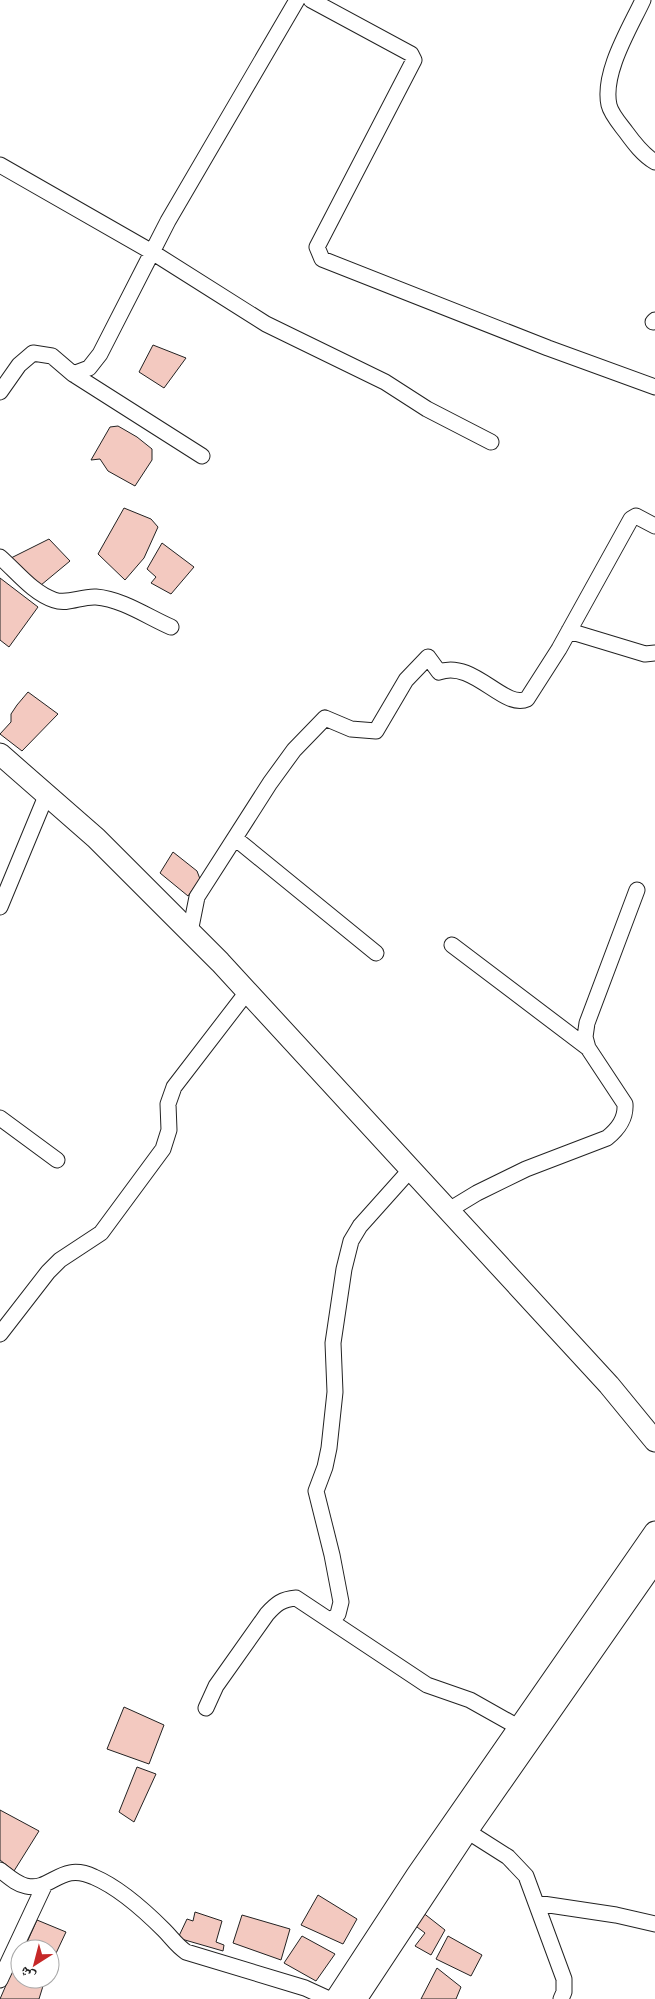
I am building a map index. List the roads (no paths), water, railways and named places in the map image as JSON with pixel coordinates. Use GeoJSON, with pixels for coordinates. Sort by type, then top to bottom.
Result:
{"type":"FeatureCollection","features":[{"type":"Feature","properties":{"kind":"main road"},"geometry":{"type":"LineString","coordinates":[[0,754],[96,838],[190,932],[609,1385],[655,1441]]}},
{"type":"Feature","properties":{"kind":"main road"},"geometry":{"type":"LineString","coordinates":[[336,1999],[417,1874],[655,1532]]}},
{"type":"Feature","properties":{"kind":"main road"},"geometry":{"type":"LineString","coordinates":[[356,1999],[467,1831],[655,1561]]}},
{"type":"Feature","properties":{"kind":"street"},"geometry":{"type":"LineString","coordinates":[[73,374],[89,368],[100,354],[168,222],[297,0]]}},
{"type":"Feature","properties":{"kind":"street"},"geometry":{"type":"LineString","coordinates":[[310,0],[411,54],[414,60],[318,247],[322,259],[655,388]]}},
{"type":"Feature","properties":{"kind":"street"},"geometry":{"type":"LineString","coordinates":[[643,0],[618,52],[608,93],[610,107],[624,129],[637,146],[655,162]]}},
{"type":"Feature","properties":{"kind":"street"},"geometry":{"type":"LineString","coordinates":[[0,166],[152,252],[266,324],[385,382],[427,409],[491,442]]}},
{"type":"Feature","properties":{"kind":"street"},"geometry":{"type":"LineString","coordinates":[[0,392],[9,377],[33,353],[52,356],[73,374],[202,456]]}},
{"type":"Feature","properties":{"kind":"street"},"geometry":{"type":"LineString","coordinates":[[190,932],[197,897],[236,839],[270,783],[294,750],[325,718],[350,729],[376,731],[406,680],[428,658],[439,672],[461,671],[474,675],[514,700],[524,701],[533,692],[569,631],[631,519],[636,516],[655,526]]}},
{"type":"Feature","properties":{"kind":"street"},"geometry":{"type":"LineString","coordinates":[[0,557],[35,590],[56,601],[66,602],[96,597],[118,602],[171,627]]}},
{"type":"Feature","properties":{"kind":"street"},"geometry":{"type":"LineString","coordinates":[[569,631],[645,654],[655,653]]}},
{"type":"Feature","properties":{"kind":"street"},"geometry":{"type":"LineString","coordinates":[[0,907],[46,796]]}},
{"type":"Feature","properties":{"kind":"street"},"geometry":{"type":"LineString","coordinates":[[236,839],[376,953]]}},
{"type":"Feature","properties":{"kind":"street"},"geometry":{"type":"LineString","coordinates":[[449,1210],[526,1169],[599,1142],[616,1130],[623,1118],[625,1104],[588,1048],[585,1037],[587,1023],[637,890]]}},
{"type":"Feature","properties":{"kind":"street"},"geometry":{"type":"LineString","coordinates":[[452,945],[588,1048]]}},
{"type":"Feature","properties":{"kind":"street"},"geometry":{"type":"LineString","coordinates":[[0,1334],[48,1272],[60,1260],[101,1233],[163,1150],[170,1130],[168,1104],[174,1087],[247,992]]}},
{"type":"Feature","properties":{"kind":"street"},"geometry":{"type":"LineString","coordinates":[[0,1118],[56,1160]]}},
{"type":"Feature","properties":{"kind":"street"},"geometry":{"type":"LineString","coordinates":[[332,1620],[338,1614],[341,1602],[332,1555],[316,1491],[325,1467],[329,1448],[335,1392],[333,1344],[344,1269],[351,1241],[360,1226],[411,1169]]}},
{"type":"Feature","properties":{"kind":"street"},"geometry":{"type":"LineString","coordinates":[[206,1708],[216,1686],[267,1614],[276,1604],[286,1598],[296,1598],[332,1620],[427,1685],[470,1700],[518,1727]]}},
{"type":"Feature","properties":{"kind":"street"},"geometry":{"type":"LineString","coordinates":[[467,1831],[520,1867],[526,1876],[564,1979],[564,1992],[561,1999]]}},
{"type":"Feature","properties":{"kind":"street"},"geometry":{"type":"LineString","coordinates":[[0,1870],[28,1887],[45,1884],[64,1874],[75,1871],[94,1877],[137,1906],[165,1931],[176,1945],[186,1952],[305,1988],[329,1999]]}},
{"type":"Feature","properties":{"kind":"street"},"geometry":{"type":"LineString","coordinates":[[0,1980],[45,1884]]}},
{"type":"Feature","properties":{"kind":"street"},"geometry":{"type":"LineString","coordinates":[[536,1903],[616,1915],[655,1924]]}}]}
